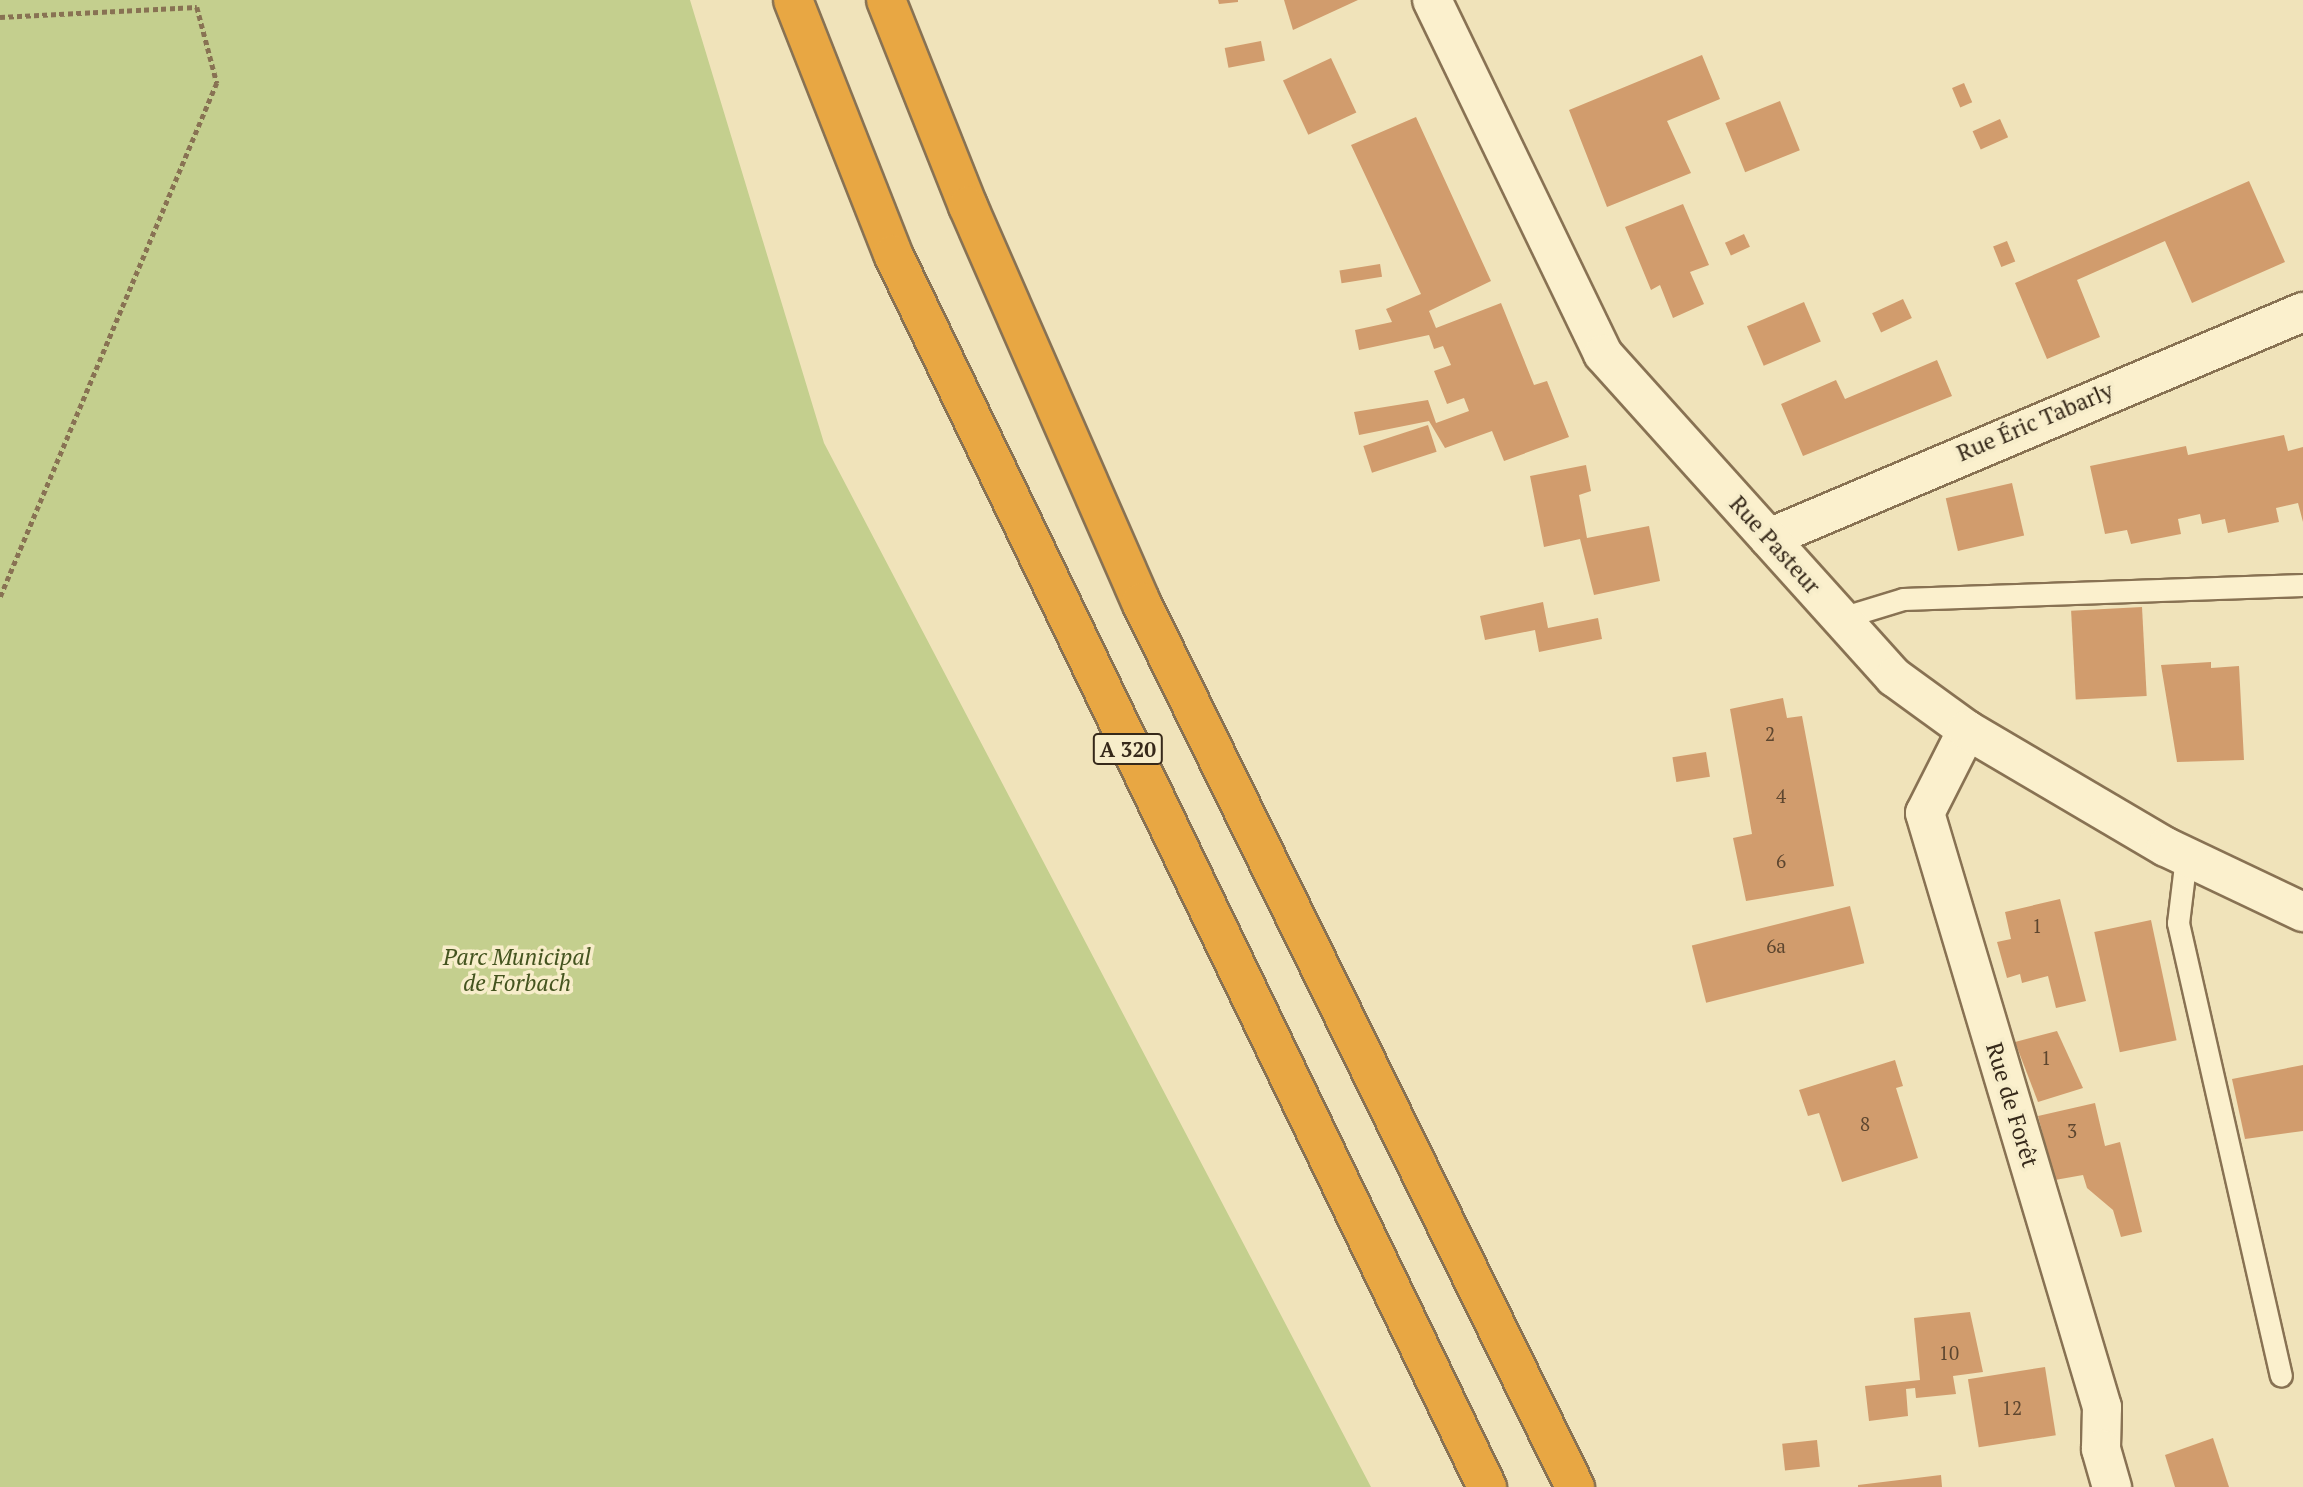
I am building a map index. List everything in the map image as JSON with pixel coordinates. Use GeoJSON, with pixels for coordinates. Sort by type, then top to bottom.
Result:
{"type":"FeatureCollection","features":[{"type":"Feature","properties":{"kind":"highway","name":"A 320"},"geometry":{"type":"LineString","coordinates":[[793,0],[893,254],[1487,1487]]}},
{"type":"Feature","properties":{"kind":"highway"},"geometry":{"type":"LineString","coordinates":[[886,0],[968,206],[1141,602],[1575,1487]]}},
{"type":"Feature","properties":{"kind":"street","name":"Rue Pasteur"},"geometry":{"type":"LineString","coordinates":[[1432,0],[1603,354],[1894,677],[1967,730],[2186,857],[2303,912]]}},
{"type":"Feature","properties":{"kind":"street","name":"Rue Éric Tabarly"},"geometry":{"type":"LineString","coordinates":[[1769,538],[2303,312]]}},
{"type":"Feature","properties":{"kind":"street","name":"Rue de Forêt"},"geometry":{"type":"LineString","coordinates":[[1967,730],[1925,813],[2102,1407],[2101,1449],[2112,1487]]}},
{"type":"Feature","properties":{"kind":"lane"},"geometry":{"type":"LineString","coordinates":[[1841,618],[1903,599],[2303,585]]}},
{"type":"Feature","properties":{"kind":"lane"},"geometry":{"type":"LineString","coordinates":[[2186,857],[2178,923],[2281,1375]]}},
{"type":"Feature","properties":{"kind":"path"},"geometry":{"type":"LineString","coordinates":[[0,17],[197,7],[217,83],[0,598]]}},
{"type":"Feature","properties":{"kind":"green space","name":"Parc Municipal de Forbach"},"geometry":{"type":"Polygon","coordinates":[[[0,0],[690,0],[824,443],[1371,1487],[0,1487],[0,0]]]}},
{"type":"Feature","properties":{"kind":"building"},"geometry":{"type":"Polygon","coordinates":[[[1218,0],[1238,0],[1238,2],[1219,4],[1218,0]]]}},
{"type":"Feature","properties":{"kind":"building"},"geometry":{"type":"Polygon","coordinates":[[[1284,0],[1358,0],[1293,30],[1284,0]]]}},
{"type":"Feature","properties":{"kind":"building"},"geometry":{"type":"Polygon","coordinates":[[[1261,41],[1265,61],[1228,68],[1225,48],[1261,41]]]}},
{"type":"Feature","properties":{"kind":"building"},"geometry":{"type":"Polygon","coordinates":[[[1702,55],[1720,99],[1667,121],[1691,173],[1607,207],[1569,110],[1702,55]]]}},
{"type":"Feature","properties":{"kind":"building"},"geometry":{"type":"Polygon","coordinates":[[[1331,58],[1356,112],[1308,135],[1283,80],[1331,58]]]}},
{"type":"Feature","properties":{"kind":"building"},"geometry":{"type":"Polygon","coordinates":[[[1964,83],[1972,102],[1960,107],[1952,88],[1964,83]]]}},
{"type":"Feature","properties":{"kind":"building"},"geometry":{"type":"Polygon","coordinates":[[[1780,101],[1800,150],[1745,172],[1725,123],[1780,101]]]}},
{"type":"Feature","properties":{"kind":"building"},"geometry":{"type":"Polygon","coordinates":[[[1416,117],[1491,281],[1429,311],[1436,328],[1501,303],[1534,385],[1547,381],[1569,437],[1504,461],[1492,431],[1445,448],[1429,421],[1359,435],[1354,412],[1428,400],[1436,423],[1469,411],[1464,398],[1447,404],[1434,371],[1451,365],[1443,346],[1434,349],[1429,335],[1359,350],[1355,330],[1392,322],[1386,309],[1421,294],[1351,145],[1416,117]]]}},
{"type":"Feature","properties":{"kind":"building"},"geometry":{"type":"Polygon","coordinates":[[[2000,119],[2008,137],[1981,149],[1973,131],[2000,119]]]}},
{"type":"Feature","properties":{"kind":"building"},"geometry":{"type":"Polygon","coordinates":[[[2249,181],[2285,262],[2192,303],[2165,241],[2077,280],[2100,337],[2047,359],[2015,283],[2249,181]]]}},
{"type":"Feature","properties":{"kind":"building"},"geometry":{"type":"Polygon","coordinates":[[[1683,204],[1709,265],[1690,272],[1704,304],[1673,318],[1660,285],[1651,290],[1625,227],[1683,204]]]}},
{"type":"Feature","properties":{"kind":"building"},"geometry":{"type":"Polygon","coordinates":[[[1744,234],[1750,247],[1731,256],[1725,243],[1744,234]]]}},
{"type":"Feature","properties":{"kind":"building"},"geometry":{"type":"Polygon","coordinates":[[[2007,241],[2015,261],[2001,267],[1993,247],[2007,241]]]}},
{"type":"Feature","properties":{"kind":"building"},"geometry":{"type":"Polygon","coordinates":[[[1380,264],[1382,277],[1342,283],[1340,270],[1380,264]]]}},
{"type":"Feature","properties":{"kind":"building"},"geometry":{"type":"Polygon","coordinates":[[[1903,299],[1912,318],[1881,332],[1872,313],[1903,299]]]}},
{"type":"Feature","properties":{"kind":"building"},"geometry":{"type":"Polygon","coordinates":[[[1804,302],[1821,342],[1764,366],[1747,326],[1804,302]]]}},
{"type":"Feature","properties":{"kind":"building"},"geometry":{"type":"Polygon","coordinates":[[[1937,360],[1952,396],[1803,456],[1781,404],[1836,380],[1845,399],[1937,360]]]}},
{"type":"Feature","properties":{"kind":"building"},"geometry":{"type":"Polygon","coordinates":[[[1428,425],[1437,452],[1372,473],[1363,446],[1428,425]]]}},
{"type":"Feature","properties":{"kind":"building"},"geometry":{"type":"Polygon","coordinates":[[[2284,435],[2288,451],[2303,447],[2303,522],[2298,503],[2276,508],[2279,522],[2228,533],[2225,519],[2202,524],[2200,514],[2178,519],[2181,534],[2131,544],[2127,530],[2105,534],[2090,466],[2186,446],[2188,455],[2284,435]]]}},
{"type":"Feature","properties":{"kind":"building"},"geometry":{"type":"Polygon","coordinates":[[[1586,465],[1591,491],[1579,495],[1587,538],[1649,526],[1660,581],[1594,595],[1580,539],[1544,547],[1530,476],[1586,465]]]}},
{"type":"Feature","properties":{"kind":"building"},"geometry":{"type":"Polygon","coordinates":[[[2012,483],[2024,536],[1958,551],[1946,498],[2012,483]]]}},
{"type":"Feature","properties":{"kind":"building"},"geometry":{"type":"Polygon","coordinates":[[[1543,602],[1548,628],[1598,618],[1602,639],[1539,652],[1535,630],[1485,640],[1480,616],[1543,602]]]}},
{"type":"Feature","properties":{"kind":"building"},"geometry":{"type":"Polygon","coordinates":[[[2142,607],[2147,696],[2076,700],[2071,611],[2142,607]]]}},
{"type":"Feature","properties":{"kind":"building"},"geometry":{"type":"Polygon","coordinates":[[[2211,662],[2211,668],[2239,666],[2244,760],[2177,762],[2161,665],[2211,662]]]}},
{"type":"Feature","properties":{"kind":"building"},"geometry":{"type":"Polygon","coordinates":[[[1783,698],[1787,718],[1802,716],[1834,886],[1746,901],[1733,838],[1752,834],[1730,709],[1783,698]]]}},
{"type":"Feature","properties":{"kind":"building"},"geometry":{"type":"Polygon","coordinates":[[[1706,752],[1710,777],[1676,782],[1672,757],[1706,752]]]}},
{"type":"Feature","properties":{"kind":"building"},"geometry":{"type":"Polygon","coordinates":[[[2060,899],[2086,1001],[2056,1008],[2048,976],[2022,983],[2020,974],[2007,978],[1997,942],[2011,939],[2005,912],[2060,899]]]}},
{"type":"Feature","properties":{"kind":"building"},"geometry":{"type":"Polygon","coordinates":[[[1850,906],[1864,963],[1706,1003],[1692,945],[1850,906]]]}},
{"type":"Feature","properties":{"kind":"building"},"geometry":{"type":"Polygon","coordinates":[[[2151,920],[2177,1040],[2120,1052],[2094,932],[2151,920]]]}},
{"type":"Feature","properties":{"kind":"building"},"geometry":{"type":"Polygon","coordinates":[[[2057,1031],[2083,1088],[2038,1102],[2015,1042],[2057,1031]]]}},
{"type":"Feature","properties":{"kind":"building"},"geometry":{"type":"Polygon","coordinates":[[[1895,1060],[1903,1086],[1896,1088],[1918,1158],[1842,1182],[1819,1113],[1808,1116],[1799,1090],[1895,1060]]]}},
{"type":"Feature","properties":{"kind":"building"},"geometry":{"type":"Polygon","coordinates":[[[2303,1065],[2303,1131],[2245,1139],[2232,1079],[2303,1065]]]}},
{"type":"Feature","properties":{"kind":"building"},"geometry":{"type":"Polygon","coordinates":[[[2095,1103],[2105,1146],[2120,1142],[2142,1232],[2121,1237],[2113,1210],[2087,1188],[2083,1175],[2055,1180],[2038,1116],[2095,1103]]]}},
{"type":"Feature","properties":{"kind":"building"},"geometry":{"type":"Polygon","coordinates":[[[1970,1312],[1983,1372],[1953,1376],[1956,1394],[1916,1398],[1915,1388],[1906,1389],[1908,1416],[1869,1421],[1865,1386],[1920,1380],[1914,1318],[1970,1312]]]}},
{"type":"Feature","properties":{"kind":"building"},"geometry":{"type":"Polygon","coordinates":[[[2045,1367],[2056,1435],[1979,1447],[1968,1379],[2045,1367]]]}},
{"type":"Feature","properties":{"kind":"building"},"geometry":{"type":"Polygon","coordinates":[[[2213,1438],[2229,1487],[2175,1487],[2165,1455],[2213,1438]]]}},
{"type":"Feature","properties":{"kind":"building"},"geometry":{"type":"Polygon","coordinates":[[[1817,1440],[1820,1467],[1785,1471],[1782,1444],[1817,1440]]]}},
{"type":"Feature","properties":{"kind":"building"},"geometry":{"type":"Polygon","coordinates":[[[1941,1475],[1942,1487],[1858,1487],[1858,1485],[1941,1475]]]}}]}
